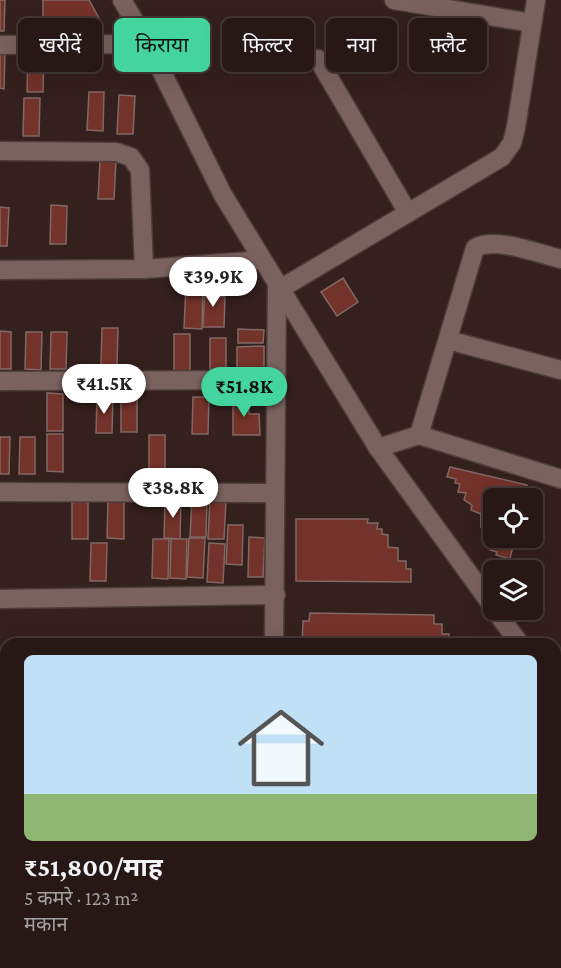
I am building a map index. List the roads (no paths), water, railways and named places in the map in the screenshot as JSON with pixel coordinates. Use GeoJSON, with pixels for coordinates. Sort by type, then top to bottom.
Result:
{"type":"FeatureCollection","features":[{"type":"Feature","properties":{"kind":"street"},"geometry":{"type":"LineString","coordinates":[[122,0],[133,18]]}},
{"type":"Feature","properties":{"kind":"street"},"geometry":{"type":"LineString","coordinates":[[394,0],[532,23]]}},
{"type":"Feature","properties":{"kind":"street"},"geometry":{"type":"LineString","coordinates":[[278,286],[502,157],[512,143],[536,0]]}},
{"type":"Feature","properties":{"kind":"street"},"geometry":{"type":"LineString","coordinates":[[0,45],[114,44]]}},
{"type":"Feature","properties":{"kind":"street"},"geometry":{"type":"LineString","coordinates":[[318,58],[408,213]]}},
{"type":"Feature","properties":{"kind":"street"},"geometry":{"type":"LineString","coordinates":[[162,72],[223,195],[278,286],[378,448],[483,593]]}},
{"type":"Feature","properties":{"kind":"street"},"geometry":{"type":"LineString","coordinates":[[0,151],[116,152],[131,157],[140,170],[144,269]]}},
{"type":"Feature","properties":{"kind":"street"},"geometry":{"type":"LineString","coordinates":[[419,435],[475,248],[495,243],[561,259]]}},
{"type":"Feature","properties":{"kind":"street"},"geometry":{"type":"LineString","coordinates":[[0,270],[144,269],[262,260]]}},
{"type":"Feature","properties":{"kind":"street"},"geometry":{"type":"LineString","coordinates":[[274,638],[278,286]]}},
{"type":"Feature","properties":{"kind":"street"},"geometry":{"type":"LineString","coordinates":[[448,340],[561,370]]}},
{"type":"Feature","properties":{"kind":"street"},"geometry":{"type":"LineString","coordinates":[[0,381],[276,380]]}},
{"type":"Feature","properties":{"kind":"street"},"geometry":{"type":"LineString","coordinates":[[378,448],[419,435],[561,479]]}},
{"type":"Feature","properties":{"kind":"street"},"geometry":{"type":"LineString","coordinates":[[0,492],[275,493]]}},
{"type":"Feature","properties":{"kind":"street"},"geometry":{"type":"LineString","coordinates":[[0,599],[276,596]]}},
{"type":"Feature","properties":{"kind":"street"},"geometry":{"type":"LineString","coordinates":[[503,620],[516,638]]}}]}
